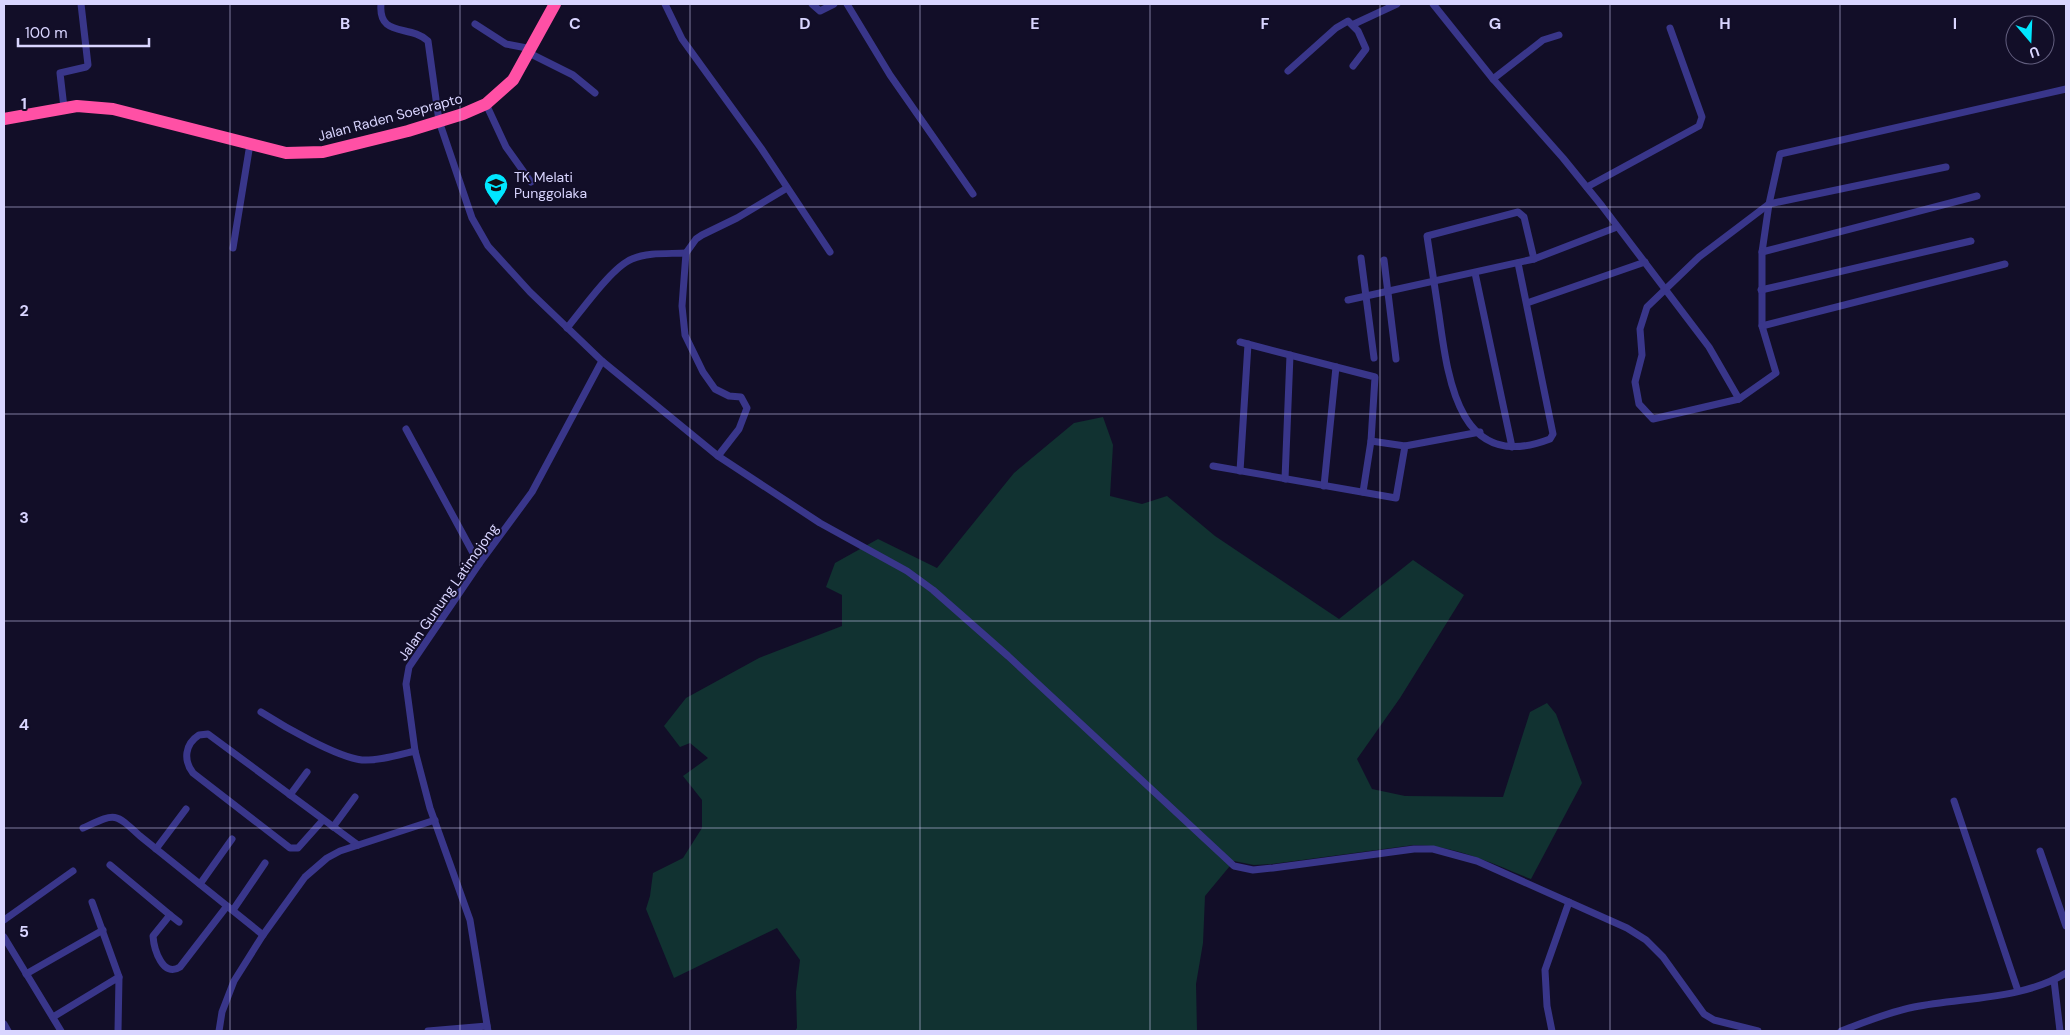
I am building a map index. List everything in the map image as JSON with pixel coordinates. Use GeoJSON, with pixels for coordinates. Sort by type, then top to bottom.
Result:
{"type":"FeatureCollection","features":[{"type":"Feature","properties":{"kind":"highway","name":"Jalan Raden Soeprapto"},"geometry":{"type":"LineString","coordinates":[[4,119],[77,106],[113,109],[286,153],[316,153],[439,121],[486,104],[513,80],[555,4]]}},
{"type":"Feature","properties":{"kind":"street"},"geometry":{"type":"LineString","coordinates":[[64,108],[60,73],[88,65],[81,4]]}},
{"type":"Feature","properties":{"kind":"street"},"geometry":{"type":"LineString","coordinates":[[381,4],[381,17],[384,23],[391,28],[423,36],[428,41],[439,121],[469,209],[480,232],[495,255],[567,328],[602,361],[718,456],[820,523],[907,571],[933,590],[1008,656],[1234,866],[1253,870],[1414,849],[1433,849],[1477,861],[1627,928],[1646,940],[1663,957],[1704,1014],[1714,1020],[1758,1031]]}},
{"type":"Feature","properties":{"kind":"street"},"geometry":{"type":"LineString","coordinates":[[665,4],[682,39],[761,148],[830,252]]}},
{"type":"Feature","properties":{"kind":"street"},"geometry":{"type":"LineString","coordinates":[[812,4],[820,10],[834,4]]}},
{"type":"Feature","properties":{"kind":"street"},"geometry":{"type":"LineString","coordinates":[[846,4],[890,74],[973,194]]}},
{"type":"Feature","properties":{"kind":"street"},"geometry":{"type":"LineString","coordinates":[[1288,71],[1336,28],[1348,22],[1354,24],[1397,4]]}},
{"type":"Feature","properties":{"kind":"street"},"geometry":{"type":"LineString","coordinates":[[1433,4],[1493,79],[1587,187],[1645,262],[1715,355],[1738,399]]}},
{"type":"Feature","properties":{"kind":"street"},"geometry":{"type":"LineString","coordinates":[[475,24],[506,44],[530,51],[573,75],[594,93]]}},
{"type":"Feature","properties":{"kind":"street"},"geometry":{"type":"LineString","coordinates":[[1353,66],[1366,49],[1354,24]]}},
{"type":"Feature","properties":{"kind":"street"},"geometry":{"type":"LineString","coordinates":[[1587,187],[1699,126],[1702,122],[1702,117],[1670,28]]}},
{"type":"Feature","properties":{"kind":"street"},"geometry":{"type":"LineString","coordinates":[[1493,79],[1543,40],[1559,35]]}},
{"type":"Feature","properties":{"kind":"street"},"geometry":{"type":"LineString","coordinates":[[1946,167],[1769,204],[1699,257],[1648,307],[1640,329],[1642,355],[1635,382],[1639,404],[1653,418],[1738,399],[1776,373],[1762,326],[1761,290],[1762,252],[1769,204],[1780,154],[2066,89]]}},
{"type":"Feature","properties":{"kind":"street"},"geometry":{"type":"LineString","coordinates":[[486,104],[506,147],[531,182]]}},
{"type":"Feature","properties":{"kind":"street"},"geometry":{"type":"LineString","coordinates":[[233,248],[250,144]]}},
{"type":"Feature","properties":{"kind":"street"},"geometry":{"type":"LineString","coordinates":[[718,456],[739,428],[747,408],[741,397],[721,393],[710,383],[685,335],[682,306],[686,253],[696,238],[730,222],[787,188]]}},
{"type":"Feature","properties":{"kind":"street"},"geometry":{"type":"LineString","coordinates":[[1762,252],[1976,196]]}},
{"type":"Feature","properties":{"kind":"street"},"geometry":{"type":"LineString","coordinates":[[1518,263],[1553,434],[1550,439],[1542,442],[1512,447],[1501,446],[1480,432],[1466,420],[1458,405],[1447,372],[1427,236],[1518,212],[1524,217],[1534,259]]}},
{"type":"Feature","properties":{"kind":"street"},"geometry":{"type":"LineString","coordinates":[[1348,300],[1534,259],[1617,227]]}},
{"type":"Feature","properties":{"kind":"street"},"geometry":{"type":"LineString","coordinates":[[1761,290],[1971,241]]}},
{"type":"Feature","properties":{"kind":"street"},"geometry":{"type":"LineString","coordinates":[[567,328],[622,264],[638,257],[652,254],[686,253]]}},
{"type":"Feature","properties":{"kind":"street"},"geometry":{"type":"LineString","coordinates":[[1361,258],[1374,358]]}},
{"type":"Feature","properties":{"kind":"street"},"geometry":{"type":"LineString","coordinates":[[1384,260],[1396,359]]}},
{"type":"Feature","properties":{"kind":"street"},"geometry":{"type":"LineString","coordinates":[[1526,303],[1645,262]]}},
{"type":"Feature","properties":{"kind":"street"},"geometry":{"type":"LineString","coordinates":[[1762,326],[2005,264]]}},
{"type":"Feature","properties":{"kind":"street"},"geometry":{"type":"LineString","coordinates":[[1475,273],[1512,447]]}},
{"type":"Feature","properties":{"kind":"street"},"geometry":{"type":"LineString","coordinates":[[1240,342],[1375,377],[1371,441],[1363,492]]}},
{"type":"Feature","properties":{"kind":"street"},"geometry":{"type":"LineString","coordinates":[[1240,471],[1248,344]]}},
{"type":"Feature","properties":{"kind":"street"},"geometry":{"type":"LineString","coordinates":[[1285,479],[1290,355]]}},
{"type":"Feature","properties":{"kind":"street","name":"Jalan Gunung Latimojong"},"geometry":{"type":"LineString","coordinates":[[488,1029],[470,920],[434,820],[415,751],[406,684],[409,667],[479,564],[532,492],[602,361]]}},
{"type":"Feature","properties":{"kind":"street"},"geometry":{"type":"LineString","coordinates":[[1324,486],[1336,367]]}},
{"type":"Feature","properties":{"kind":"street"},"geometry":{"type":"LineString","coordinates":[[406,429],[479,564]]}},
{"type":"Feature","properties":{"kind":"street"},"geometry":{"type":"LineString","coordinates":[[1371,441],[1405,446],[1480,432]]}},
{"type":"Feature","properties":{"kind":"street"},"geometry":{"type":"LineString","coordinates":[[1213,466],[1396,498],[1405,446]]}},
{"type":"Feature","properties":{"kind":"street"},"geometry":{"type":"LineString","coordinates":[[261,712],[289,730],[356,758],[375,759],[415,751]]}},
{"type":"Feature","properties":{"kind":"street"},"geometry":{"type":"LineString","coordinates":[[322,820],[298,848],[290,848],[193,772],[187,761],[188,746],[198,735],[208,734],[358,845]]}},
{"type":"Feature","properties":{"kind":"street"},"geometry":{"type":"LineString","coordinates":[[290,794],[307,772]]}},
{"type":"Feature","properties":{"kind":"street"},"geometry":{"type":"LineString","coordinates":[[333,827],[355,797]]}},
{"type":"Feature","properties":{"kind":"street"},"geometry":{"type":"LineString","coordinates":[[1954,801],[2018,991]]}},
{"type":"Feature","properties":{"kind":"street"},"geometry":{"type":"LineString","coordinates":[[156,849],[186,809]]}},
{"type":"Feature","properties":{"kind":"street"},"geometry":{"type":"LineString","coordinates":[[83,828],[118,817],[264,935]]}},
{"type":"Feature","properties":{"kind":"street"},"geometry":{"type":"LineString","coordinates":[[219,1031],[224,1005],[234,981],[305,876],[316,866],[340,851],[434,820]]}},
{"type":"Feature","properties":{"kind":"street"},"geometry":{"type":"LineString","coordinates":[[200,884],[232,839]]}},
{"type":"Feature","properties":{"kind":"street"},"geometry":{"type":"LineString","coordinates":[[2040,851],[2066,926]]}},
{"type":"Feature","properties":{"kind":"street"},"geometry":{"type":"LineString","coordinates":[[170,915],[154,932],[153,940],[162,964],[168,970],[174,970],[180,967],[265,863]]}},
{"type":"Feature","properties":{"kind":"street"},"geometry":{"type":"LineString","coordinates":[[110,865],[179,922]]}},
{"type":"Feature","properties":{"kind":"street"},"geometry":{"type":"LineString","coordinates":[[4,920],[73,871]]}},
{"type":"Feature","properties":{"kind":"street"},"geometry":{"type":"LineString","coordinates":[[92,902],[119,977],[117,1031]]}},
{"type":"Feature","properties":{"kind":"street"},"geometry":{"type":"LineString","coordinates":[[1552,1031],[1547,1006],[1545,970],[1569,902]]}},
{"type":"Feature","properties":{"kind":"street"},"geometry":{"type":"LineString","coordinates":[[26,974],[103,930]]}},
{"type":"Feature","properties":{"kind":"street"},"geometry":{"type":"LineString","coordinates":[[4,937],[61,1031]]}},
{"type":"Feature","properties":{"kind":"street"},"geometry":{"type":"LineString","coordinates":[[1841,1031],[1914,1007],[2018,991],[2054,980],[2066,973]]}},
{"type":"Feature","properties":{"kind":"street"},"geometry":{"type":"LineString","coordinates":[[53,1017],[119,977]]}},
{"type":"Feature","properties":{"kind":"street"},"geometry":{"type":"LineString","coordinates":[[2054,980],[2060,1031]]}},
{"type":"Feature","properties":{"kind":"street"},"geometry":{"type":"LineString","coordinates":[[4,1024],[8,1031]]}},
{"type":"Feature","properties":{"kind":"street"},"geometry":{"type":"LineString","coordinates":[[428,1031],[488,1029]]}},
{"type":"Feature","properties":{"kind":"green space"},"geometry":{"type":"Polygon","coordinates":[[[1103,417],[1113,445],[1110,496],[1142,504],[1167,496],[1215,536],[1339,619],[1413,560],[1464,595],[1400,698],[1357,759],[1372,789],[1405,796],[1503,797],[1530,712],[1547,703],[1556,714],[1582,783],[1531,879],[1474,856],[1444,848],[1414,845],[1272,864],[1254,865],[1234,861],[1205,896],[1203,943],[1196,984],[1197,1031],[795,1031],[797,1028],[796,992],[800,960],[777,928],[674,978],[646,909],[653,873],[683,858],[702,828],[702,800],[683,776],[708,758],[690,743],[680,747],[664,726],[686,698],[759,658],[842,626],[842,595],[826,587],[835,563],[878,539],[937,568],[1014,473],[1074,423],[1103,417]]]}},
{"type":"Feature","properties":{"kind":"place","name":"TK Melati Punggolaka"},"geometry":{"type":"Point","coordinates":[496,206]}}]}
